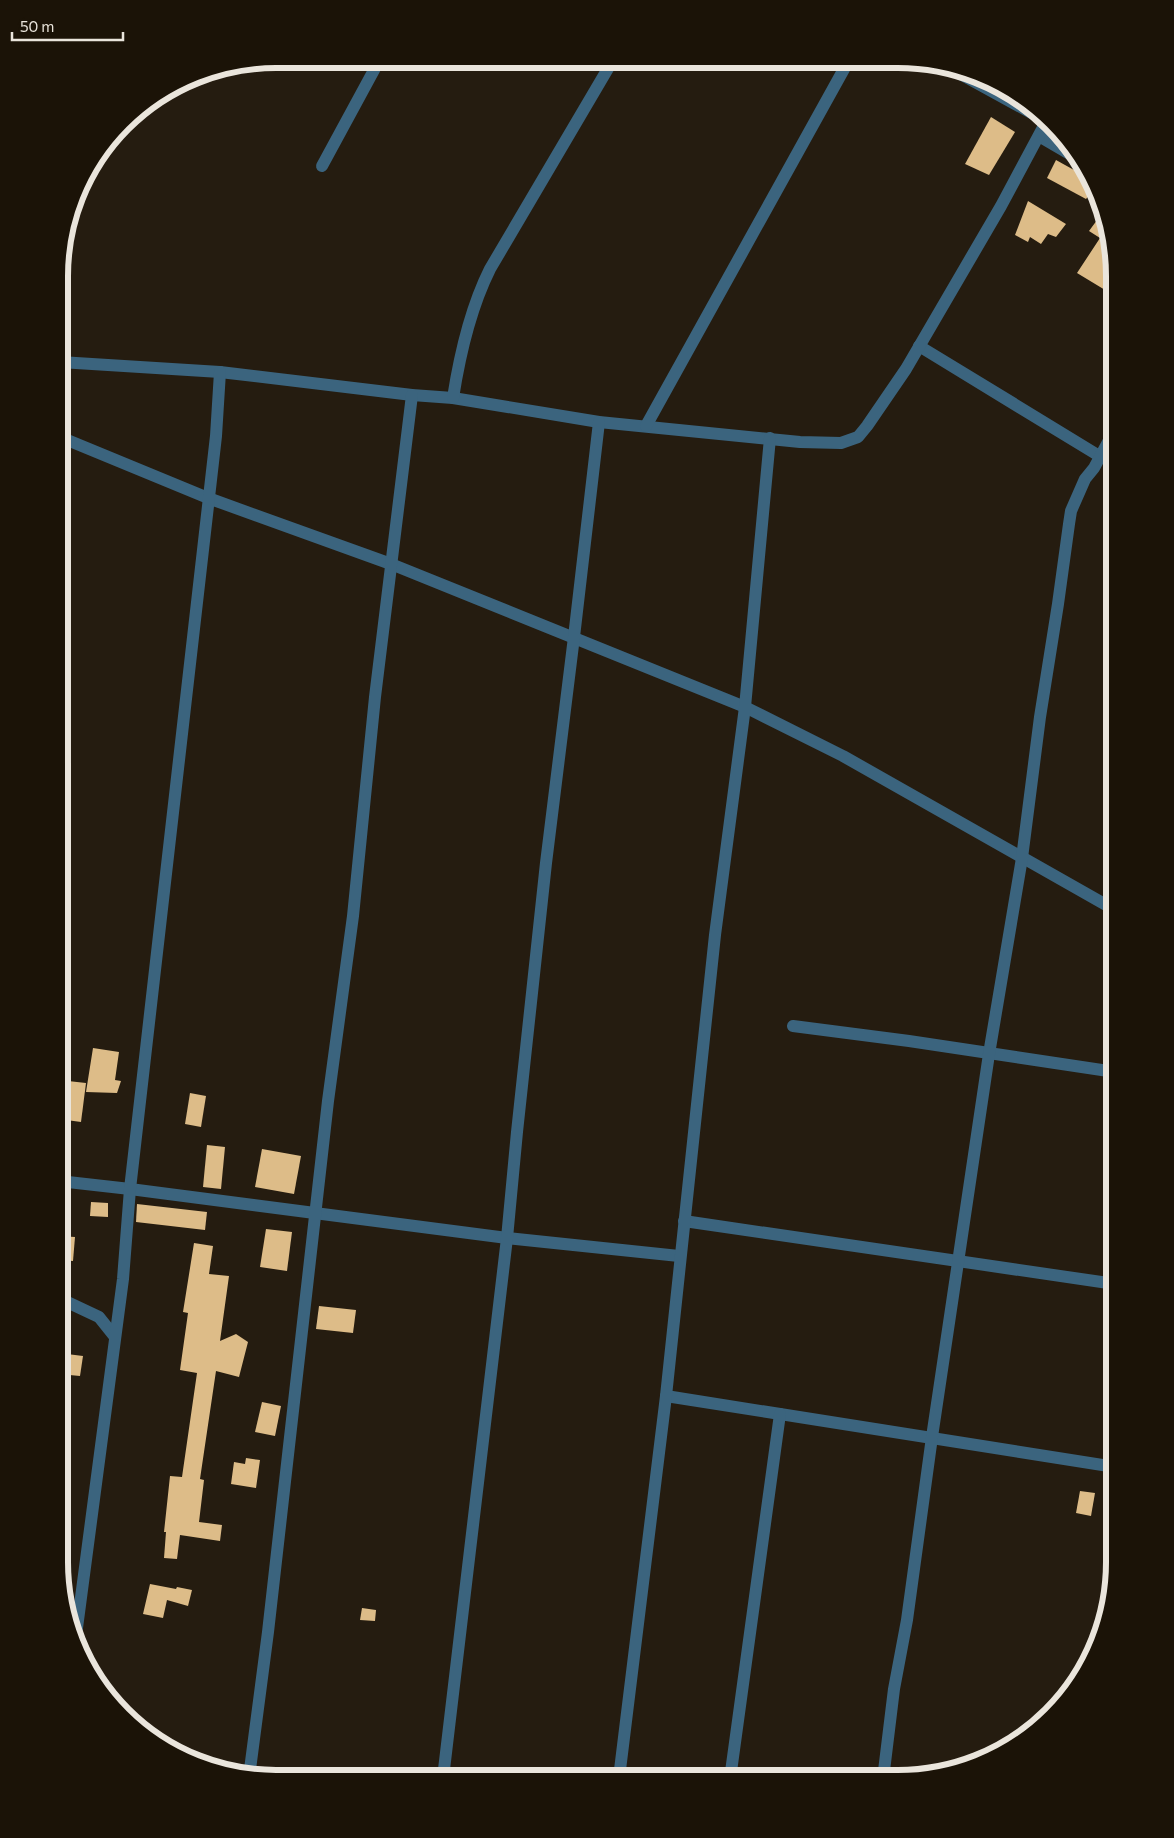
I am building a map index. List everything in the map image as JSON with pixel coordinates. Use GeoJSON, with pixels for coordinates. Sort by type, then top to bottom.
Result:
{"type":"FeatureCollection","features":[{"type":"Feature","properties":{"kind":"street"},"geometry":{"type":"LineString","coordinates":[[322,166],[375,68]]}},
{"type":"Feature","properties":{"kind":"street"},"geometry":{"type":"LineString","coordinates":[[453,398],[459,358],[480,288],[608,68]]}},
{"type":"Feature","properties":{"kind":"street"},"geometry":{"type":"LineString","coordinates":[[646,426],[845,68]]}},
{"type":"Feature","properties":{"kind":"street"},"geometry":{"type":"LineString","coordinates":[[976,82],[1015,103]]}},
{"type":"Feature","properties":{"kind":"street"},"geometry":{"type":"LineString","coordinates":[[68,362],[220,372],[412,395],[453,398],[599,422],[822,444],[841,443],[858,437],[867,426],[919,346],[1001,206],[1044,126]]}},
{"type":"Feature","properties":{"kind":"street"},"geometry":{"type":"LineString","coordinates":[[1039,136],[1066,152]]}},
{"type":"Feature","properties":{"kind":"street"},"geometry":{"type":"LineString","coordinates":[[919,346],[1106,459]]}},
{"type":"Feature","properties":{"kind":"street"},"geometry":{"type":"LineString","coordinates":[[77,1624],[123,1279],[130,1189],[216,436],[220,372]]}},
{"type":"Feature","properties":{"kind":"street"},"geometry":{"type":"LineString","coordinates":[[250,1769],[286,1480],[328,1101],[353,916],[375,697],[412,395]]}},
{"type":"Feature","properties":{"kind":"street"},"geometry":{"type":"LineString","coordinates":[[444,1770],[507,1238],[545,872],[599,422]]}},
{"type":"Feature","properties":{"kind":"street"},"geometry":{"type":"LineString","coordinates":[[620,1770],[666,1396],[715,935],[745,707],[770,438]]}},
{"type":"Feature","properties":{"kind":"street"},"geometry":{"type":"LineString","coordinates":[[68,440],[208,498],[392,564],[745,707],[843,756],[1106,905]]}},
{"type":"Feature","properties":{"kind":"street"},"geometry":{"type":"LineString","coordinates":[[884,1770],[894,1689],[907,1620],[989,1054],[1022,858],[1068,524],[1076,497],[1106,446]]}},
{"type":"Feature","properties":{"kind":"street"},"geometry":{"type":"LineString","coordinates":[[793,1026],[909,1041],[1106,1071]]}},
{"type":"Feature","properties":{"kind":"street"},"geometry":{"type":"LineString","coordinates":[[68,1182],[507,1238],[680,1256]]}},
{"type":"Feature","properties":{"kind":"street"},"geometry":{"type":"LineString","coordinates":[[684,1221],[1106,1283]]}},
{"type":"Feature","properties":{"kind":"street"},"geometry":{"type":"LineString","coordinates":[[68,1302],[99,1317],[115,1337]]}},
{"type":"Feature","properties":{"kind":"street"},"geometry":{"type":"LineString","coordinates":[[666,1396],[1106,1466]]}},
{"type":"Feature","properties":{"kind":"street"},"geometry":{"type":"LineString","coordinates":[[731,1770],[780,1414]]}},
{"type":"Feature","properties":{"kind":"building"},"geometry":{"type":"Polygon","coordinates":[[[991,117],[1015,132],[989,175],[965,164],[991,117]]]}},
{"type":"Feature","properties":{"kind":"building"},"geometry":{"type":"Polygon","coordinates":[[[1056,160],[1080,173],[1090,194],[1086,199],[1047,178],[1056,160]]]}},
{"type":"Feature","properties":{"kind":"building"},"geometry":{"type":"Polygon","coordinates":[[[1028,201],[1066,224],[1056,237],[1048,234],[1041,244],[1030,237],[1028,242],[1015,235],[1028,201]]]}},
{"type":"Feature","properties":{"kind":"building"},"geometry":{"type":"Polygon","coordinates":[[[1098,219],[1105,248],[1106,291],[1077,273],[1100,238],[1089,231],[1098,219]]]}},
{"type":"Feature","properties":{"kind":"building"},"geometry":{"type":"Polygon","coordinates":[[[93,1048],[119,1052],[115,1080],[121,1081],[117,1093],[86,1092],[93,1048]]]}},
{"type":"Feature","properties":{"kind":"building"},"geometry":{"type":"Polygon","coordinates":[[[68,1081],[86,1083],[81,1122],[68,1120],[68,1081]]]}},
{"type":"Feature","properties":{"kind":"building"},"geometry":{"type":"Polygon","coordinates":[[[190,1093],[206,1096],[201,1127],[185,1124],[190,1093]]]}},
{"type":"Feature","properties":{"kind":"building"},"geometry":{"type":"Polygon","coordinates":[[[207,1145],[225,1147],[221,1189],[203,1187],[207,1145]]]}},
{"type":"Feature","properties":{"kind":"building"},"geometry":{"type":"Polygon","coordinates":[[[262,1149],[301,1156],[294,1194],[255,1187],[262,1149]]]}},
{"type":"Feature","properties":{"kind":"building"},"geometry":{"type":"Polygon","coordinates":[[[91,1202],[108,1203],[108,1217],[90,1216],[91,1202]]]}},
{"type":"Feature","properties":{"kind":"building"},"geometry":{"type":"Polygon","coordinates":[[[137,1204],[207,1212],[205,1230],[136,1222],[137,1204]]]}},
{"type":"Feature","properties":{"kind":"building"},"geometry":{"type":"Polygon","coordinates":[[[266,1229],[292,1232],[287,1271],[260,1267],[266,1229]]]}},
{"type":"Feature","properties":{"kind":"building"},"geometry":{"type":"Polygon","coordinates":[[[68,1237],[75,1237],[73,1261],[68,1261],[68,1237]]]}},
{"type":"Feature","properties":{"kind":"building"},"geometry":{"type":"Polygon","coordinates":[[[194,1243],[213,1246],[209,1274],[229,1276],[220,1341],[236,1334],[248,1342],[239,1377],[216,1371],[200,1479],[204,1480],[199,1522],[222,1525],[220,1541],[180,1535],[177,1559],[164,1558],[166,1532],[164,1532],[170,1476],[182,1477],[197,1373],[180,1370],[188,1313],[183,1312],[194,1243]]]}},
{"type":"Feature","properties":{"kind":"building"},"geometry":{"type":"Polygon","coordinates":[[[319,1306],[356,1310],[353,1333],[316,1329],[319,1306]]]}},
{"type":"Feature","properties":{"kind":"building"},"geometry":{"type":"Polygon","coordinates":[[[68,1354],[83,1356],[80,1376],[68,1375],[68,1354]]]}},
{"type":"Feature","properties":{"kind":"building"},"geometry":{"type":"Polygon","coordinates":[[[262,1402],[281,1406],[275,1436],[255,1432],[262,1402]]]}},
{"type":"Feature","properties":{"kind":"building"},"geometry":{"type":"Polygon","coordinates":[[[246,1458],[260,1460],[256,1488],[231,1484],[234,1462],[245,1464],[246,1458]]]}},
{"type":"Feature","properties":{"kind":"building"},"geometry":{"type":"Polygon","coordinates":[[[1080,1491],[1095,1493],[1091,1516],[1076,1513],[1080,1491]]]}},
{"type":"Feature","properties":{"kind":"building"},"geometry":{"type":"Polygon","coordinates":[[[150,1584],[192,1590],[188,1606],[167,1600],[163,1618],[143,1614],[150,1584]]]}},
{"type":"Feature","properties":{"kind":"building"},"geometry":{"type":"Polygon","coordinates":[[[362,1608],[376,1610],[375,1621],[360,1620],[362,1608]]]}}]}
